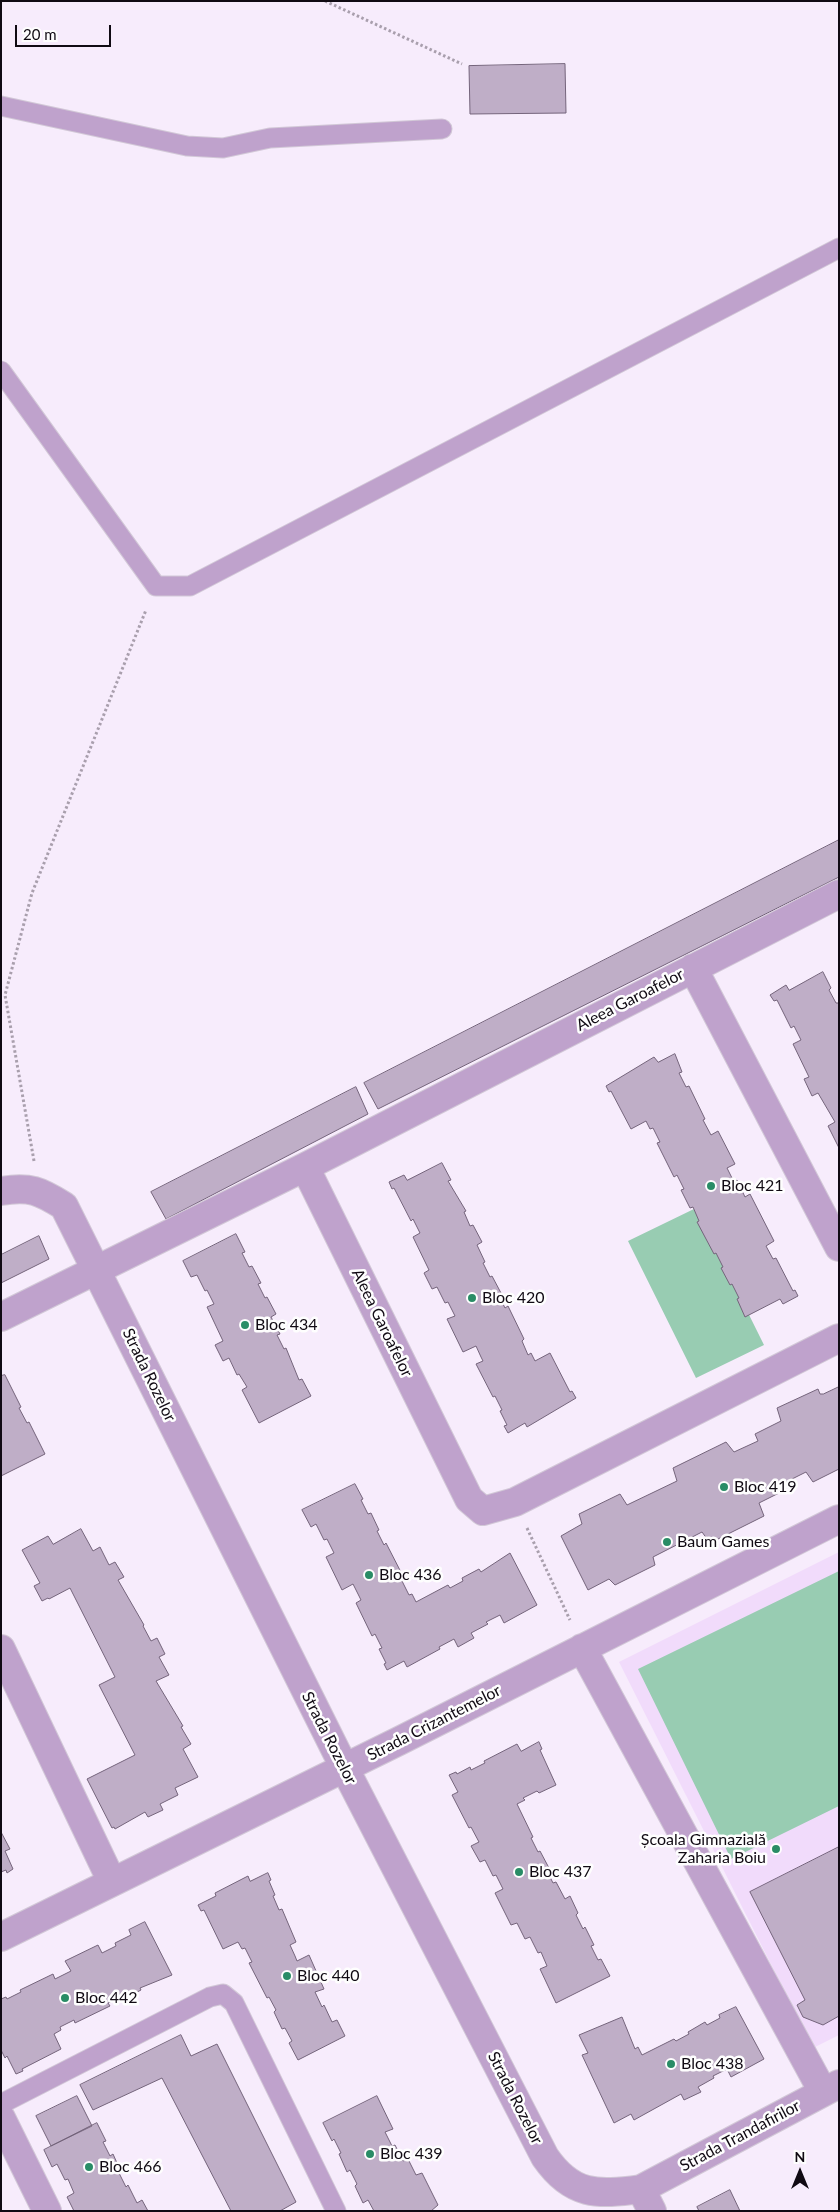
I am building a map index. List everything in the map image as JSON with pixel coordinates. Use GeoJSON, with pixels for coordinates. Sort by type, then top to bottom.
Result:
{"type":"FeatureCollection","features":[{"type":"Feature","properties":{"kind":"street","name":"Aleea Garoafelor"},"geometry":{"type":"LineString","coordinates":[[839,894],[305,1167],[468,1499],[483,1511],[516,1502],[839,1338]]}},
{"type":"Feature","properties":{"kind":"street","name":"Aleea Garoafelor"},"geometry":{"type":"LineString","coordinates":[[693,968],[839,1247]]}},
{"type":"Feature","properties":{"kind":"street"},"geometry":{"type":"LineString","coordinates":[[1,1317],[305,1167]]}},
{"type":"Feature","properties":{"kind":"street"},"geometry":{"type":"LineString","coordinates":[[1,1191],[20,1188],[39,1191]]}},
{"type":"Feature","properties":{"kind":"street","name":"Strada Rozelor"},"geometry":{"type":"LineString","coordinates":[[39,1191],[64,1206],[344,1768],[545,2157],[556,2172],[567,2181],[582,2189]]}},
{"type":"Feature","properties":{"kind":"street","name":"Strada Crizantemelor"},"geometry":{"type":"LineString","coordinates":[[1,1937],[344,1768],[839,1519]]}},
{"type":"Feature","properties":{"kind":"street"},"geometry":{"type":"LineString","coordinates":[[582,1648],[831,2088]]}},
{"type":"Feature","properties":{"kind":"street"},"geometry":{"type":"LineString","coordinates":[[1,1649],[112,1882]]}},
{"type":"Feature","properties":{"kind":"street","name":"Strada Trandafirilor"},"geometry":{"type":"LineString","coordinates":[[582,2189],[597,2193],[616,2193],[646,2200],[831,2088]]}},
{"type":"Feature","properties":{"kind":"street"},"geometry":{"type":"LineString","coordinates":[[1,2118],[47,2211]]}},
{"type":"Feature","properties":{"kind":"lane"},"geometry":{"type":"LineString","coordinates":[[1,106],[187,146],[223,148],[270,138],[442,129]]}},
{"type":"Feature","properties":{"kind":"lane"},"geometry":{"type":"LineString","coordinates":[[1,370],[156,586],[190,586],[839,248]]}},
{"type":"Feature","properties":{"kind":"lane"},"geometry":{"type":"LineString","coordinates":[[1,2104],[210,1997],[223,1994],[234,2003],[336,2211]]}},
{"type":"Feature","properties":{"kind":"path"},"geometry":{"type":"LineString","coordinates":[[325,1],[462,64]]}},
{"type":"Feature","properties":{"kind":"path"},"geometry":{"type":"LineString","coordinates":[[39,1191],[5,995],[32,893],[156,586]]}},
{"type":"Feature","properties":{"kind":"path"},"geometry":{"type":"LineString","coordinates":[[516,1502],[582,1648]]}},
{"type":"Feature","properties":{"kind":"shaded area","name":"Școala Gimnazială Zaharia Boiu"},"geometry":{"type":"Polygon","coordinates":[[[839,1552],[839,2035],[813,2048],[619,1662],[839,1552]]]}},
{"type":"Feature","properties":{"kind":"green space"},"geometry":{"type":"Polygon","coordinates":[[[696,1208],[764,1345],[696,1378],[628,1241],[696,1208]]]}},
{"type":"Feature","properties":{"kind":"green space","name":"Școala Gimnazială Zaharia Boiu"},"geometry":{"type":"Polygon","coordinates":[[[839,1571],[839,1806],[731,1859],[638,1669],[839,1571]]]}},
{"type":"Feature","properties":{"kind":"building"},"geometry":{"type":"Polygon","coordinates":[[[565,64],[566,113],[470,114],[469,66],[565,64]]]}},
{"type":"Feature","properties":{"kind":"building"},"geometry":{"type":"Polygon","coordinates":[[[839,840],[839,877],[378,1109],[364,1083],[839,840]]]}},
{"type":"Feature","properties":{"kind":"building"},"geometry":{"type":"Polygon","coordinates":[[[823,972],[831,988],[829,990],[836,1003],[839,1003],[839,1148],[828,1126],[835,1122],[818,1093],[812,1096],[804,1079],[809,1077],[793,1044],[801,1040],[794,1026],[791,1028],[777,1000],[774,1001],[770,995],[786,985],[789,990],[823,972]]]}},
{"type":"Feature","properties":{"kind":"building","name":"Bloc 421"},"geometry":{"type":"Polygon","coordinates":[[[675,1054],[682,1072],[679,1073],[686,1087],[689,1086],[711,1135],[718,1131],[735,1164],[727,1168],[734,1182],[737,1180],[745,1197],[750,1194],[774,1241],[766,1246],[773,1259],[776,1258],[793,1291],[795,1290],[798,1296],[783,1304],[780,1299],[745,1317],[732,1284],[730,1285],[716,1253],[714,1254],[697,1222],[699,1221],[693,1207],[690,1208],[681,1190],[684,1189],[677,1175],[674,1177],[657,1143],[660,1142],[653,1128],[650,1129],[646,1121],[631,1129],[611,1091],[609,1092],[606,1086],[654,1057],[658,1062],[675,1054]]]}},
{"type":"Feature","properties":{"kind":"building"},"geometry":{"type":"Polygon","coordinates":[[[356,1087],[368,1114],[166,1219],[151,1192],[356,1087]]]}},
{"type":"Feature","properties":{"kind":"building","name":"Bloc 420"},"geometry":{"type":"Polygon","coordinates":[[[442,1163],[451,1180],[448,1181],[466,1211],[464,1212],[470,1226],[473,1225],[482,1242],[477,1245],[485,1262],[483,1263],[501,1293],[498,1294],[505,1308],[508,1306],[524,1339],[522,1341],[528,1355],[531,1353],[535,1361],[550,1353],[570,1392],[572,1391],[576,1398],[527,1427],[525,1423],[508,1433],[504,1426],[507,1425],[500,1411],[502,1410],[476,1364],[483,1361],[476,1346],[463,1352],[447,1319],[455,1316],[448,1302],[445,1303],[437,1287],[432,1289],[424,1273],[429,1270],[413,1237],[420,1233],[389,1182],[404,1175],[407,1180],[442,1163]]]}},
{"type":"Feature","properties":{"kind":"building","name":"Bloc 434"},"geometry":{"type":"Polygon","coordinates":[[[236,1234],[245,1252],[242,1253],[249,1267],[252,1266],[261,1283],[258,1284],[265,1298],[267,1297],[276,1314],[271,1317],[280,1334],[277,1335],[284,1349],[286,1348],[299,1380],[302,1379],[311,1396],[259,1423],[242,1390],[247,1387],[239,1374],[237,1375],[229,1358],[223,1361],[215,1345],[223,1341],[207,1307],[214,1304],[197,1275],[191,1277],[183,1261],[236,1234]]]}},
{"type":"Feature","properties":{"kind":"building"},"geometry":{"type":"Polygon","coordinates":[[[39,1236],[49,1259],[1,1283],[1,1255],[39,1236]]]}},
{"type":"Feature","properties":{"kind":"building"},"geometry":{"type":"Polygon","coordinates":[[[5,1375],[21,1407],[19,1408],[27,1423],[29,1422],[45,1454],[1,1476],[1,1376],[5,1375]]]}},
{"type":"Feature","properties":{"kind":"building","name":"Bloc 419"},"geometry":{"type":"Polygon","coordinates":[[[839,1387],[839,1469],[813,1482],[806,1472],[782,1484],[785,1490],[759,1503],[764,1516],[710,1543],[702,1532],[653,1557],[655,1565],[615,1585],[609,1579],[588,1590],[561,1536],[582,1524],[579,1514],[620,1494],[627,1505],[677,1481],[673,1468],[726,1442],[734,1452],[758,1441],[755,1434],[781,1421],[777,1408],[818,1389],[820,1394],[823,1394],[839,1387]]]}},
{"type":"Feature","properties":{"kind":"building","name":"Bloc 436"},"geometry":{"type":"Polygon","coordinates":[[[355,1484],[368,1514],[371,1513],[384,1545],[386,1543],[405,1580],[402,1581],[409,1595],[412,1594],[416,1602],[448,1585],[450,1588],[463,1581],[462,1578],[479,1569],[481,1572],[510,1553],[537,1605],[504,1623],[500,1615],[486,1622],[488,1624],[471,1633],[474,1638],[458,1647],[454,1639],[407,1667],[404,1661],[387,1670],[384,1664],[386,1663],[379,1649],[382,1648],[375,1634],[372,1636],[356,1603],[361,1600],[353,1584],[342,1590],[326,1557],[334,1553],[327,1539],[324,1540],[316,1524],[311,1527],[302,1510],[355,1484]]]}},
{"type":"Feature","properties":{"kind":"building"},"geometry":{"type":"Polygon","coordinates":[[[81,1529],[93,1551],[100,1547],[109,1565],[115,1562],[124,1577],[118,1580],[151,1641],[157,1638],[165,1654],[159,1657],[169,1675],[156,1681],[183,1726],[181,1727],[191,1744],[183,1749],[198,1777],[175,1788],[178,1795],[160,1804],[163,1810],[148,1817],[145,1812],[115,1829],[114,1827],[112,1828],[87,1779],[135,1755],[99,1685],[115,1677],[70,1588],[42,1601],[34,1586],[40,1583],[22,1550],[48,1536],[53,1544],[81,1529]]]}},
{"type":"Feature","properties":{"kind":"building","name":"Bloc 437"},"geometry":{"type":"Polygon","coordinates":[[[539,1742],[542,1749],[540,1750],[556,1785],[539,1793],[537,1791],[523,1798],[525,1800],[517,1804],[538,1852],[540,1851],[549,1868],[546,1869],[553,1883],[556,1882],[565,1899],[570,1896],[578,1913],[576,1915],[583,1929],[585,1927],[594,1945],[591,1946],[598,1960],[601,1959],[610,1976],[556,2003],[540,1969],[547,1966],[541,1952],[538,1953],[530,1937],[525,1939],[517,1923],[511,1925],[495,1893],[503,1889],[496,1875],[493,1876],[485,1860],[480,1862],[471,1846],[479,1842],[471,1827],[469,1828],[452,1795],[458,1792],[449,1775],[456,1772],[457,1774],[470,1767],[471,1770],[517,1744],[521,1751],[539,1742]]]}},
{"type":"Feature","properties":{"kind":"building"},"geometry":{"type":"Polygon","coordinates":[[[1,1832],[10,1849],[5,1851],[13,1869],[7,1873],[6,1870],[1,1872],[1,1832]]]}},
{"type":"Feature","properties":{"kind":"building"},"geometry":{"type":"Polygon","coordinates":[[[839,1847],[839,2016],[823,2025],[803,2017],[797,2005],[805,2000],[750,1892],[839,1847]]]}},
{"type":"Feature","properties":{"kind":"building","name":"Bloc 440"},"geometry":{"type":"Polygon","coordinates":[[[268,1873],[275,1895],[273,1896],[279,1910],[282,1909],[296,1942],[290,1945],[297,1961],[309,1955],[324,1989],[315,1992],[332,2022],[337,2020],[345,2036],[298,2060],[289,2043],[292,2041],[285,2028],[282,2029],[274,2012],[276,2010],[269,1997],[267,1998],[249,1963],[252,1962],[245,1948],[242,1949],[238,1942],[223,1949],[204,1910],[201,1911],[198,1905],[216,1896],[215,1893],[248,1876],[250,1881],[268,1873]]]}},
{"type":"Feature","properties":{"kind":"building","name":"Bloc 442"},"geometry":{"type":"Polygon","coordinates":[[[145,1922],[172,1975],[140,1988],[141,1990],[124,1999],[122,1996],[108,2003],[110,2006],[75,2023],[74,2020],[60,2027],[61,2030],[54,2034],[61,2049],[16,2074],[7,2056],[5,2058],[1,2050],[1,1999],[6,1997],[7,1999],[21,1992],[20,1990],[53,1974],[55,1979],[71,1971],[65,1961],[98,1945],[102,1953],[116,1946],[115,1943],[131,1935],[129,1930],[145,1922]]]}},
{"type":"Feature","properties":{"kind":"building","name":"Bloc 438"},"geometry":{"type":"Polygon","coordinates":[[[736,2007],[764,2059],[731,2077],[727,2069],[713,2076],[714,2078],[698,2087],[701,2092],[684,2100],[681,2094],[634,2120],[631,2114],[614,2123],[582,2055],[588,2053],[579,2035],[622,2017],[635,2049],[638,2047],[642,2055],[674,2039],[676,2041],[705,2022],[707,2025],[720,2018],[719,2015],[736,2007]]]}},
{"type":"Feature","properties":{"kind":"building"},"geometry":{"type":"Polygon","coordinates":[[[181,2035],[191,2056],[217,2044],[296,2202],[280,2211],[231,2211],[162,2078],[93,2110],[80,2085],[181,2035]]]}},
{"type":"Feature","properties":{"kind":"building"},"geometry":{"type":"Polygon","coordinates":[[[77,2096],[92,2126],[51,2146],[36,2116],[77,2096]]]}},
{"type":"Feature","properties":{"kind":"building","name":"Bloc 439"},"geometry":{"type":"Polygon","coordinates":[[[377,2096],[393,2129],[385,2132],[392,2146],[395,2145],[403,2161],[408,2159],[416,2175],[422,2173],[438,2205],[431,2211],[374,2211],[368,2200],[363,2203],[350,2170],[347,2172],[339,2154],[341,2153],[334,2139],[332,2141],[323,2123],[377,2096]]]}},
{"type":"Feature","properties":{"kind":"building","name":"Bloc 466"},"geometry":{"type":"Polygon","coordinates":[[[97,2123],[106,2141],[103,2142],[110,2156],[113,2154],[126,2187],[128,2185],[137,2203],[142,2200],[148,2211],[74,2211],[67,2197],[74,2193],[68,2179],[65,2180],[57,2164],[52,2167],[44,2150],[97,2123]]]}},
{"type":"Feature","properties":{"kind":"building"},"geometry":{"type":"Polygon","coordinates":[[[730,2190],[740,2211],[699,2211],[697,2207],[730,2190]]]}},
{"type":"Feature","properties":{"kind":"place","name":"Bloc 421"},"geometry":{"type":"Point","coordinates":[711,1186]}},
{"type":"Feature","properties":{"kind":"place","name":"Bloc 420"},"geometry":{"type":"Point","coordinates":[472,1298]}},
{"type":"Feature","properties":{"kind":"place","name":"Bloc 434"},"geometry":{"type":"Point","coordinates":[245,1325]}},
{"type":"Feature","properties":{"kind":"place","name":"Bloc 419"},"geometry":{"type":"Point","coordinates":[724,1487]}},
{"type":"Feature","properties":{"kind":"place","name":"Baum Games"},"geometry":{"type":"Point","coordinates":[667,1542]}},
{"type":"Feature","properties":{"kind":"place","name":"Bloc 436"},"geometry":{"type":"Point","coordinates":[369,1575]}},
{"type":"Feature","properties":{"kind":"place","name":"Școala Gimnazială Zaharia Boiu"},"geometry":{"type":"Point","coordinates":[776,1849]}},
{"type":"Feature","properties":{"kind":"place","name":"Bloc 437"},"geometry":{"type":"Point","coordinates":[519,1872]}},
{"type":"Feature","properties":{"kind":"place","name":"Bloc 440"},"geometry":{"type":"Point","coordinates":[287,1976]}},
{"type":"Feature","properties":{"kind":"place","name":"Bloc 442"},"geometry":{"type":"Point","coordinates":[65,1998]}},
{"type":"Feature","properties":{"kind":"place","name":"Bloc 438"},"geometry":{"type":"Point","coordinates":[671,2064]}},
{"type":"Feature","properties":{"kind":"place","name":"Bloc 439"},"geometry":{"type":"Point","coordinates":[370,2154]}},
{"type":"Feature","properties":{"kind":"place","name":"Bloc 466"},"geometry":{"type":"Point","coordinates":[89,2167]}}]}
